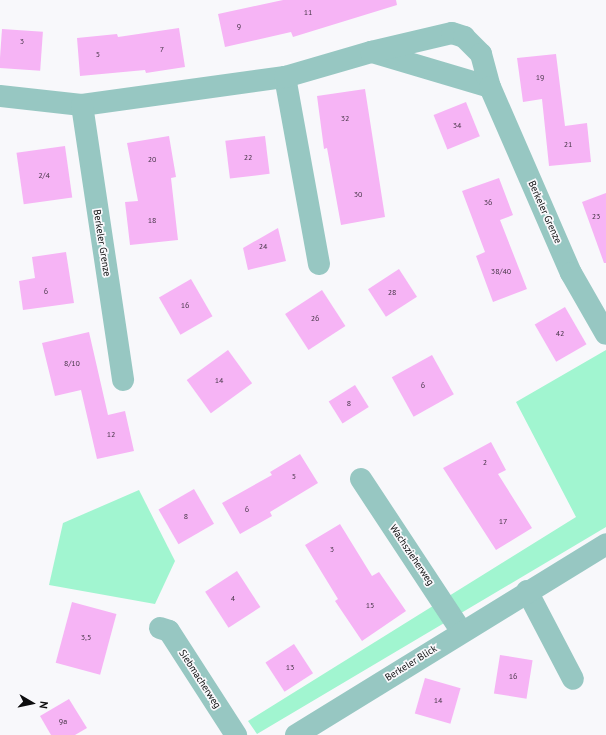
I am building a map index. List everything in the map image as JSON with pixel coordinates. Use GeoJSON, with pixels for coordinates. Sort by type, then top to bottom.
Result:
{"type":"FeatureCollection","features":[{"type":"Feature","properties":{"kind":"street","name":"Berkeler Grenze"},"geometry":{"type":"LineString","coordinates":[[0,96],[82,105],[285,77],[371,52],[452,33],[464,37],[481,54],[490,87],[571,273],[606,334]]}},
{"type":"Feature","properties":{"kind":"street"},"geometry":{"type":"LineString","coordinates":[[371,52],[490,87]]}},
{"type":"Feature","properties":{"kind":"street"},"geometry":{"type":"LineString","coordinates":[[285,77],[319,264]]}},
{"type":"Feature","properties":{"kind":"street","name":"Berkeler Grenze"},"geometry":{"type":"LineString","coordinates":[[82,105],[123,380]]}},
{"type":"Feature","properties":{"kind":"street","name":"Wachszieherweg"},"geometry":{"type":"LineString","coordinates":[[361,479],[462,632]]}},
{"type":"Feature","properties":{"kind":"street","name":"Berkeler Blick"},"geometry":{"type":"LineString","coordinates":[[296,735],[527,591],[606,544]]}},
{"type":"Feature","properties":{"kind":"street"},"geometry":{"type":"LineString","coordinates":[[527,591],[574,679]]}},
{"type":"Feature","properties":{"kind":"street","name":"Siebmacherweg"},"geometry":{"type":"LineString","coordinates":[[160,628],[169,631],[236,735]]}},
{"type":"Feature","properties":{"kind":"green space"},"geometry":{"type":"Polygon","coordinates":[[[606,350],[606,527],[257,734],[248,721],[576,517],[516,402],[606,350]]]}},
{"type":"Feature","properties":{"kind":"green space"},"geometry":{"type":"Polygon","coordinates":[[[139,490],[175,561],[155,604],[49,585],[63,523],[139,490]]]}},
{"type":"Feature","properties":{"kind":"building"},"geometry":{"type":"Polygon","coordinates":[[[283,0],[396,0],[397,5],[293,37],[291,32],[225,47],[218,14],[283,0]]]}},
{"type":"Feature","properties":{"kind":"building"},"geometry":{"type":"Polygon","coordinates":[[[179,28],[185,67],[146,73],[145,70],[80,76],[77,38],[117,34],[118,37],[179,28]]]}},
{"type":"Feature","properties":{"kind":"building"},"geometry":{"type":"Polygon","coordinates":[[[2,29],[43,32],[40,71],[0,68],[2,29]]]}},
{"type":"Feature","properties":{"kind":"building"},"geometry":{"type":"Polygon","coordinates":[[[556,54],[565,126],[587,123],[591,162],[549,166],[542,99],[523,102],[517,58],[556,54]]]}},
{"type":"Feature","properties":{"kind":"building"},"geometry":{"type":"Polygon","coordinates":[[[365,89],[385,217],[341,225],[327,148],[324,149],[317,96],[365,89]]]}},
{"type":"Feature","properties":{"kind":"building"},"geometry":{"type":"Polygon","coordinates":[[[466,102],[480,136],[447,149],[434,115],[466,102]]]}},
{"type":"Feature","properties":{"kind":"building"},"geometry":{"type":"Polygon","coordinates":[[[169,136],[176,177],[171,178],[178,240],[130,245],[125,202],[138,201],[127,143],[169,136]]]}},
{"type":"Feature","properties":{"kind":"building"},"geometry":{"type":"Polygon","coordinates":[[[265,136],[270,174],[230,179],[225,141],[265,136]]]}},
{"type":"Feature","properties":{"kind":"building"},"geometry":{"type":"Polygon","coordinates":[[[65,146],[72,197],[24,204],[16,153],[65,146]]]}},
{"type":"Feature","properties":{"kind":"building"},"geometry":{"type":"Polygon","coordinates":[[[499,178],[513,215],[500,220],[527,289],[493,302],[476,256],[485,252],[462,191],[499,178]]]}},
{"type":"Feature","properties":{"kind":"building"},"geometry":{"type":"Polygon","coordinates":[[[606,193],[606,263],[604,263],[582,202],[606,193]]]}},
{"type":"Feature","properties":{"kind":"building"},"geometry":{"type":"Polygon","coordinates":[[[278,228],[286,261],[248,270],[243,248],[278,228]]]}},
{"type":"Feature","properties":{"kind":"building"},"geometry":{"type":"Polygon","coordinates":[[[66,252],[74,303],[23,310],[19,281],[35,278],[32,257],[66,252]]]}},
{"type":"Feature","properties":{"kind":"building"},"geometry":{"type":"Polygon","coordinates":[[[399,269],[417,297],[386,317],[368,289],[399,269]]]}},
{"type":"Feature","properties":{"kind":"building"},"geometry":{"type":"Polygon","coordinates":[[[191,279],[212,316],[180,335],[159,298],[191,279]]]}},
{"type":"Feature","properties":{"kind":"building"},"geometry":{"type":"Polygon","coordinates":[[[322,290],[345,326],[309,350],[285,314],[322,290]]]}},
{"type":"Feature","properties":{"kind":"building"},"geometry":{"type":"Polygon","coordinates":[[[565,307],[586,344],[556,362],[535,324],[565,307]]]}},
{"type":"Feature","properties":{"kind":"building"},"geometry":{"type":"Polygon","coordinates":[[[89,332],[108,415],[125,411],[134,451],[97,459],[81,390],[55,396],[42,343],[89,332]]]}},
{"type":"Feature","properties":{"kind":"building"},"geometry":{"type":"Polygon","coordinates":[[[228,350],[252,383],[211,413],[187,380],[228,350]]]}},
{"type":"Feature","properties":{"kind":"building"},"geometry":{"type":"Polygon","coordinates":[[[432,355],[454,394],[414,417],[392,377],[432,355]]]}},
{"type":"Feature","properties":{"kind":"building"},"geometry":{"type":"Polygon","coordinates":[[[355,385],[369,407],[342,423],[329,401],[355,385]]]}},
{"type":"Feature","properties":{"kind":"building"},"geometry":{"type":"Polygon","coordinates":[[[491,442],[506,470],[498,474],[532,528],[496,550],[443,468],[491,442]]]}},
{"type":"Feature","properties":{"kind":"building"},"geometry":{"type":"Polygon","coordinates":[[[300,454],[318,483],[270,512],[272,516],[240,534],[222,503],[272,475],[270,472],[300,454]]]}},
{"type":"Feature","properties":{"kind":"building"},"geometry":{"type":"Polygon","coordinates":[[[194,489],[214,524],[178,544],[158,510],[194,489]]]}},
{"type":"Feature","properties":{"kind":"building"},"geometry":{"type":"Polygon","coordinates":[[[340,524],[372,576],[379,572],[406,611],[362,641],[335,601],[338,599],[305,545],[340,524]]]}},
{"type":"Feature","properties":{"kind":"building"},"geometry":{"type":"Polygon","coordinates":[[[237,571],[260,607],[229,628],[205,592],[237,571]]]}},
{"type":"Feature","properties":{"kind":"building"},"geometry":{"type":"Polygon","coordinates":[[[72,602],[116,614],[100,675],[56,663],[72,602]]]}},
{"type":"Feature","properties":{"kind":"building"},"geometry":{"type":"Polygon","coordinates":[[[294,644],[313,673],[285,692],[265,663],[294,644]]]}},
{"type":"Feature","properties":{"kind":"building"},"geometry":{"type":"Polygon","coordinates":[[[500,655],[533,660],[526,699],[494,694],[500,655]]]}},
{"type":"Feature","properties":{"kind":"building"},"geometry":{"type":"Polygon","coordinates":[[[425,678],[461,688],[450,724],[415,714],[425,678]]]}},
{"type":"Feature","properties":{"kind":"building"},"geometry":{"type":"Polygon","coordinates":[[[69,699],[87,728],[75,735],[51,735],[40,716],[69,699]]]}}]}
